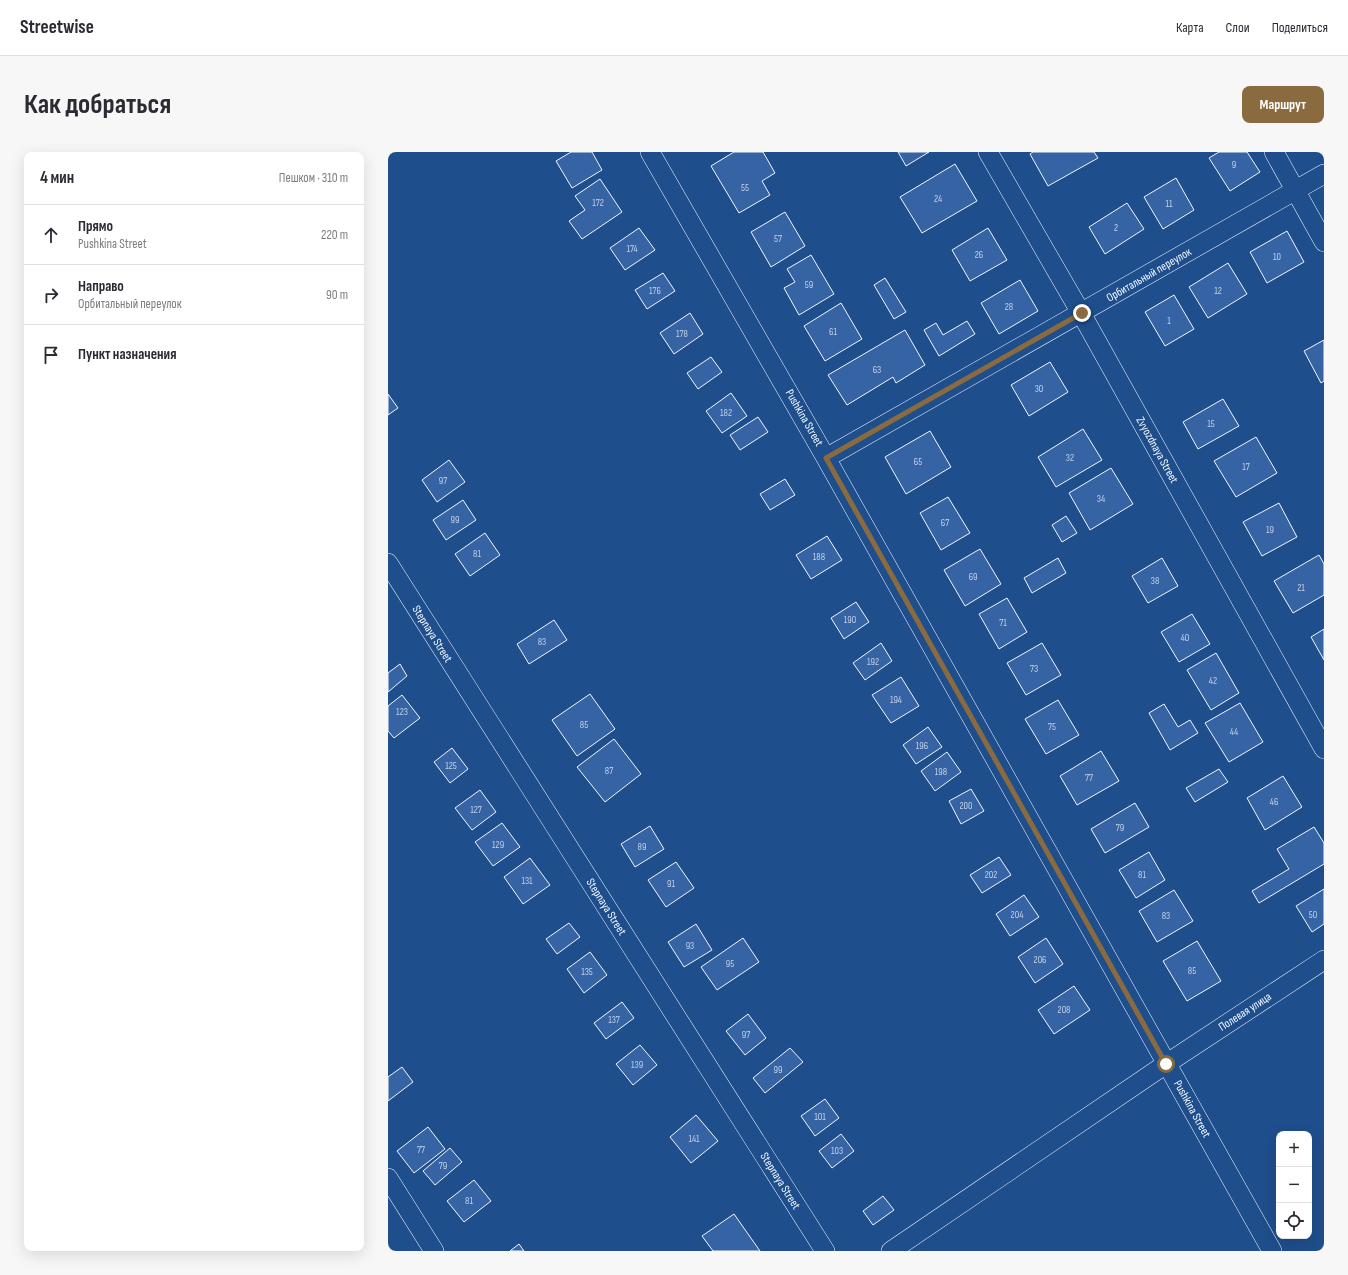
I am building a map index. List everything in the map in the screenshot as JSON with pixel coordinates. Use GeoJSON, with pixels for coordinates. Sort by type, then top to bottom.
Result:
{"type":"FeatureCollection","features":[{"type":"Feature","properties":{"kind":"street","name":"Pushkina Street"},"geometry":{"type":"LineString","coordinates":[[650,152],[826,458],[1272,1251]]}},
{"type":"Feature","properties":{"kind":"street","name":"Zvyozdnaya Street"},"geometry":{"type":"LineString","coordinates":[[988,152],[1082,313],[1324,750]]}},
{"type":"Feature","properties":{"kind":"street"},"geometry":{"type":"LineString","coordinates":[[1274,152],[1324,242]]}},
{"type":"Feature","properties":{"kind":"street","name":"Орбитальный переулок"},"geometry":{"type":"LineString","coordinates":[[826,458],[1324,174]]}},
{"type":"Feature","properties":{"kind":"street","name":"Stepnaya Street"},"geometry":{"type":"LineString","coordinates":[[388,563],[825,1251]]}},
{"type":"Feature","properties":{"kind":"street","name":"Полевая улица"},"geometry":{"type":"LineString","coordinates":[[891,1251],[1166,1064],[1324,960]]}},
{"type":"Feature","properties":{"kind":"street"},"geometry":{"type":"LineString","coordinates":[[388,1178],[434,1251]]}},
{"type":"Feature","properties":{"kind":"building"},"geometry":{"type":"Polygon","coordinates":[[[571,152],[592,152],[602,170],[572,188],[556,161],[571,152]]]}},
{"type":"Feature","properties":{"kind":"building"},"geometry":{"type":"Polygon","coordinates":[[[734,152],[763,152],[775,173],[762,181],[770,195],[739,213],[711,166],[734,152]]]}},
{"type":"Feature","properties":{"kind":"building"},"geometry":{"type":"Polygon","coordinates":[[[898,152],[929,152],[906,166],[898,152]]]}},
{"type":"Feature","properties":{"kind":"building"},"geometry":{"type":"Polygon","coordinates":[[[1033,152],[1094,152],[1098,158],[1048,186],[1030,154],[1033,152]]]}},
{"type":"Feature","properties":{"kind":"building"},"geometry":{"type":"Polygon","coordinates":[[[1219,152],[1247,152],[1260,172],[1230,191],[1209,158],[1219,152]]]}},
{"type":"Feature","properties":{"kind":"building"},"geometry":{"type":"Polygon","coordinates":[[[955,164],[977,201],[922,233],[900,197],[955,164]]]}},
{"type":"Feature","properties":{"kind":"building"},"geometry":{"type":"Polygon","coordinates":[[[1176,178],[1194,210],[1163,229],[1144,197],[1176,178]]]}},
{"type":"Feature","properties":{"kind":"building"},"geometry":{"type":"Polygon","coordinates":[[[600,179],[622,212],[582,239],[569,221],[585,210],[575,196],[600,179]]]}},
{"type":"Feature","properties":{"kind":"building"},"geometry":{"type":"Polygon","coordinates":[[[1127,203],[1144,229],[1105,254],[1089,227],[1127,203]]]}},
{"type":"Feature","properties":{"kind":"building"},"geometry":{"type":"Polygon","coordinates":[[[785,212],[805,246],[771,267],[751,232],[785,212]]]}},
{"type":"Feature","properties":{"kind":"building"},"geometry":{"type":"Polygon","coordinates":[[[639,228],[655,250],[625,270],[610,248],[639,228]]]}},
{"type":"Feature","properties":{"kind":"building"},"geometry":{"type":"Polygon","coordinates":[[[988,228],[1007,260],[970,281],[952,250],[988,228]]]}},
{"type":"Feature","properties":{"kind":"building"},"geometry":{"type":"Polygon","coordinates":[[[1287,231],[1304,262],[1267,283],[1250,252],[1287,231]]]}},
{"type":"Feature","properties":{"kind":"building"},"geometry":{"type":"Polygon","coordinates":[[[811,255],[834,294],[799,315],[784,288],[795,282],[787,269],[811,255]]]}},
{"type":"Feature","properties":{"kind":"building"},"geometry":{"type":"Polygon","coordinates":[[[1228,263],[1247,294],[1208,318],[1189,287],[1228,263]]]}},
{"type":"Feature","properties":{"kind":"building"},"geometry":{"type":"Polygon","coordinates":[[[663,273],[675,291],[647,309],[635,290],[663,273]]]}},
{"type":"Feature","properties":{"kind":"building"},"geometry":{"type":"Polygon","coordinates":[[[885,278],[906,312],[894,319],[874,285],[885,278]]]}},
{"type":"Feature","properties":{"kind":"building"},"geometry":{"type":"Polygon","coordinates":[[[1020,280],[1038,311],[999,334],[981,303],[1020,280]]]}},
{"type":"Feature","properties":{"kind":"building"},"geometry":{"type":"Polygon","coordinates":[[[1174,295],[1194,329],[1165,346],[1145,312],[1174,295]]]}},
{"type":"Feature","properties":{"kind":"building"},"geometry":{"type":"Polygon","coordinates":[[[841,303],[862,339],[825,361],[804,326],[841,303]]]}},
{"type":"Feature","properties":{"kind":"building"},"geometry":{"type":"Polygon","coordinates":[[[690,313],[703,334],[674,354],[660,333],[690,313]]]}},
{"type":"Feature","properties":{"kind":"building"},"geometry":{"type":"Polygon","coordinates":[[[967,321],[975,334],[939,356],[924,330],[936,323],[943,335],[967,321]]]}},
{"type":"Feature","properties":{"kind":"building"},"geometry":{"type":"Polygon","coordinates":[[[905,330],[925,365],[896,383],[893,377],[847,405],[828,375],[905,330]]]}},
{"type":"Feature","properties":{"kind":"building"},"geometry":{"type":"Polygon","coordinates":[[[1324,340],[1324,381],[1321,383],[1304,351],[1324,340]]]}},
{"type":"Feature","properties":{"kind":"building"},"geometry":{"type":"Polygon","coordinates":[[[711,357],[722,372],[698,389],[687,373],[711,357]]]}},
{"type":"Feature","properties":{"kind":"building"},"geometry":{"type":"Polygon","coordinates":[[[1050,362],[1068,392],[1029,416],[1011,385],[1050,362]]]}},
{"type":"Feature","properties":{"kind":"building"},"geometry":{"type":"Polygon","coordinates":[[[731,393],[747,416],[722,433],[706,411],[731,393]]]}},
{"type":"Feature","properties":{"kind":"building"},"geometry":{"type":"Polygon","coordinates":[[[388,394],[398,408],[388,415],[388,394]]]}},
{"type":"Feature","properties":{"kind":"building"},"geometry":{"type":"Polygon","coordinates":[[[1223,399],[1239,426],[1198,449],[1183,422],[1223,399]]]}},
{"type":"Feature","properties":{"kind":"building"},"geometry":{"type":"Polygon","coordinates":[[[758,417],[768,432],[740,450],[730,435],[758,417]]]}},
{"type":"Feature","properties":{"kind":"building"},"geometry":{"type":"Polygon","coordinates":[[[1083,429],[1102,460],[1056,487],[1038,457],[1083,429]]]}},
{"type":"Feature","properties":{"kind":"building"},"geometry":{"type":"Polygon","coordinates":[[[930,431],[951,467],[906,494],[885,457],[930,431]]]}},
{"type":"Feature","properties":{"kind":"building"},"geometry":{"type":"Polygon","coordinates":[[[1256,437],[1277,473],[1236,497],[1214,461],[1256,437]]]}},
{"type":"Feature","properties":{"kind":"building"},"geometry":{"type":"Polygon","coordinates":[[[449,460],[465,482],[437,502],[422,480],[449,460]]]}},
{"type":"Feature","properties":{"kind":"building"},"geometry":{"type":"Polygon","coordinates":[[[1111,468],[1133,504],[1090,530],[1069,493],[1111,468]]]}},
{"type":"Feature","properties":{"kind":"building"},"geometry":{"type":"Polygon","coordinates":[[[785,479],[795,495],[770,510],[760,494],[785,479]]]}},
{"type":"Feature","properties":{"kind":"building"},"geometry":{"type":"Polygon","coordinates":[[[948,497],[970,533],[941,550],[920,513],[948,497]]]}},
{"type":"Feature","properties":{"kind":"building"},"geometry":{"type":"Polygon","coordinates":[[[463,500],[476,520],[446,540],[433,520],[463,500]]]}},
{"type":"Feature","properties":{"kind":"building"},"geometry":{"type":"Polygon","coordinates":[[[1279,503],[1297,537],[1262,556],[1243,522],[1279,503]]]}},
{"type":"Feature","properties":{"kind":"building"},"geometry":{"type":"Polygon","coordinates":[[[1066,516],[1077,533],[1062,542],[1052,525],[1066,516]]]}},
{"type":"Feature","properties":{"kind":"building"},"geometry":{"type":"Polygon","coordinates":[[[485,533],[500,555],[470,576],[455,554],[485,533]]]}},
{"type":"Feature","properties":{"kind":"building"},"geometry":{"type":"Polygon","coordinates":[[[827,536],[842,560],[811,579],[796,555],[827,536]]]}},
{"type":"Feature","properties":{"kind":"building"},"geometry":{"type":"Polygon","coordinates":[[[980,549],[1001,584],[965,606],[944,570],[980,549]]]}},
{"type":"Feature","properties":{"kind":"building"},"geometry":{"type":"Polygon","coordinates":[[[1319,555],[1324,564],[1324,595],[1293,613],[1274,581],[1319,555]]]}},
{"type":"Feature","properties":{"kind":"building"},"geometry":{"type":"Polygon","coordinates":[[[1058,558],[1066,573],[1032,593],[1024,578],[1058,558]]]}},
{"type":"Feature","properties":{"kind":"building"},"geometry":{"type":"Polygon","coordinates":[[[1162,558],[1178,586],[1148,603],[1132,576],[1162,558]]]}},
{"type":"Feature","properties":{"kind":"building"},"geometry":{"type":"Polygon","coordinates":[[[1007,598],[1027,632],[999,649],[979,614],[1007,598]]]}},
{"type":"Feature","properties":{"kind":"building"},"geometry":{"type":"Polygon","coordinates":[[[856,602],[869,622],[844,639],[831,618],[856,602]]]}},
{"type":"Feature","properties":{"kind":"building"},"geometry":{"type":"Polygon","coordinates":[[[1192,614],[1210,644],[1179,662],[1161,632],[1192,614]]]}},
{"type":"Feature","properties":{"kind":"building"},"geometry":{"type":"Polygon","coordinates":[[[554,620],[567,640],[529,664],[517,644],[554,620]]]}},
{"type":"Feature","properties":{"kind":"building"},"geometry":{"type":"Polygon","coordinates":[[[1324,629],[1324,660],[1311,637],[1324,629]]]}},
{"type":"Feature","properties":{"kind":"building"},"geometry":{"type":"Polygon","coordinates":[[[881,643],[892,661],[865,680],[853,663],[881,643]]]}},
{"type":"Feature","properties":{"kind":"building"},"geometry":{"type":"Polygon","coordinates":[[[1042,643],[1061,675],[1026,695],[1007,663],[1042,643]]]}},
{"type":"Feature","properties":{"kind":"building"},"geometry":{"type":"Polygon","coordinates":[[[1216,653],[1239,693],[1211,710],[1187,670],[1216,653]]]}},
{"type":"Feature","properties":{"kind":"building"},"geometry":{"type":"Polygon","coordinates":[[[400,664],[407,676],[388,692],[388,673],[400,664]]]}},
{"type":"Feature","properties":{"kind":"building"},"geometry":{"type":"Polygon","coordinates":[[[901,677],[919,706],[891,723],[872,695],[901,677]]]}},
{"type":"Feature","properties":{"kind":"building"},"geometry":{"type":"Polygon","coordinates":[[[590,694],[615,729],[577,756],[552,720],[590,694]]]}},
{"type":"Feature","properties":{"kind":"building"},"geometry":{"type":"Polygon","coordinates":[[[402,695],[420,718],[394,738],[388,731],[388,706],[402,695]]]}},
{"type":"Feature","properties":{"kind":"building"},"geometry":{"type":"Polygon","coordinates":[[[1058,700],[1079,735],[1046,754],[1025,719],[1058,700]]]}},
{"type":"Feature","properties":{"kind":"building"},"geometry":{"type":"Polygon","coordinates":[[[1240,703],[1263,742],[1229,762],[1205,723],[1240,703]]]}},
{"type":"Feature","properties":{"kind":"building"},"geometry":{"type":"Polygon","coordinates":[[[1164,704],[1178,727],[1190,720],[1198,733],[1170,750],[1149,713],[1164,704]]]}},
{"type":"Feature","properties":{"kind":"building"},"geometry":{"type":"Polygon","coordinates":[[[928,727],[942,747],[916,764],[903,745],[928,727]]]}},
{"type":"Feature","properties":{"kind":"building"},"geometry":{"type":"Polygon","coordinates":[[[614,739],[641,774],[605,802],[577,767],[614,739]]]}},
{"type":"Feature","properties":{"kind":"building"},"geometry":{"type":"Polygon","coordinates":[[[452,748],[468,769],[450,783],[434,762],[452,748]]]}},
{"type":"Feature","properties":{"kind":"building"},"geometry":{"type":"Polygon","coordinates":[[[1101,751],[1119,781],[1077,805],[1060,776],[1101,751]]]}},
{"type":"Feature","properties":{"kind":"building"},"geometry":{"type":"Polygon","coordinates":[[[947,752],[961,772],[935,791],[921,771],[947,752]]]}},
{"type":"Feature","properties":{"kind":"building"},"geometry":{"type":"Polygon","coordinates":[[[1219,769],[1228,782],[1195,802],[1186,788],[1219,769]]]}},
{"type":"Feature","properties":{"kind":"building"},"geometry":{"type":"Polygon","coordinates":[[[1283,776],[1302,807],[1265,830],[1247,798],[1283,776]]]}},
{"type":"Feature","properties":{"kind":"building"},"geometry":{"type":"Polygon","coordinates":[[[971,789],[984,811],[961,824],[949,801],[971,789]]]}},
{"type":"Feature","properties":{"kind":"building"},"geometry":{"type":"Polygon","coordinates":[[[480,790],[496,812],[472,830],[455,808],[480,790]]]}},
{"type":"Feature","properties":{"kind":"building"},"geometry":{"type":"Polygon","coordinates":[[[1135,803],[1149,827],[1105,853],[1091,829],[1135,803]]]}},
{"type":"Feature","properties":{"kind":"building"},"geometry":{"type":"Polygon","coordinates":[[[502,823],[520,847],[493,866],[475,842],[502,823]]]}},
{"type":"Feature","properties":{"kind":"building"},"geometry":{"type":"Polygon","coordinates":[[[650,826],[664,849],[635,867],[621,844],[650,826]]]}},
{"type":"Feature","properties":{"kind":"building"},"geometry":{"type":"Polygon","coordinates":[[[1314,827],[1324,843],[1324,864],[1259,903],[1252,891],[1289,869],[1277,849],[1314,827]]]}},
{"type":"Feature","properties":{"kind":"building"},"geometry":{"type":"Polygon","coordinates":[[[1149,852],[1165,880],[1136,898],[1119,870],[1149,852]]]}},
{"type":"Feature","properties":{"kind":"building"},"geometry":{"type":"Polygon","coordinates":[[[999,857],[1011,875],[982,893],[970,875],[999,857]]]}},
{"type":"Feature","properties":{"kind":"building"},"geometry":{"type":"Polygon","coordinates":[[[530,858],[550,885],[523,904],[504,877],[530,858]]]}},
{"type":"Feature","properties":{"kind":"building"},"geometry":{"type":"Polygon","coordinates":[[[676,862],[694,888],[666,907],[648,880],[676,862]]]}},
{"type":"Feature","properties":{"kind":"building"},"geometry":{"type":"Polygon","coordinates":[[[1324,889],[1324,924],[1312,932],[1296,906],[1324,889]]]}},
{"type":"Feature","properties":{"kind":"building"},"geometry":{"type":"Polygon","coordinates":[[[1174,890],[1193,921],[1157,942],[1139,911],[1174,890]]]}},
{"type":"Feature","properties":{"kind":"building"},"geometry":{"type":"Polygon","coordinates":[[[1024,895],[1039,917],[1010,936],[996,914],[1024,895]]]}},
{"type":"Feature","properties":{"kind":"building"},"geometry":{"type":"Polygon","coordinates":[[[569,923],[580,937],[557,954],[546,939],[569,923]]]}},
{"type":"Feature","properties":{"kind":"building"},"geometry":{"type":"Polygon","coordinates":[[[696,924],[712,950],[684,967],[668,942],[696,924]]]}},
{"type":"Feature","properties":{"kind":"building"},"geometry":{"type":"Polygon","coordinates":[[[743,938],[759,962],[717,990],[701,967],[743,938]]]}},
{"type":"Feature","properties":{"kind":"building"},"geometry":{"type":"Polygon","coordinates":[[[1046,938],[1063,964],[1035,983],[1018,957],[1046,938]]]}},
{"type":"Feature","properties":{"kind":"building"},"geometry":{"type":"Polygon","coordinates":[[[1197,941],[1221,981],[1187,1001],[1163,961],[1197,941]]]}},
{"type":"Feature","properties":{"kind":"building"},"geometry":{"type":"Polygon","coordinates":[[[590,952],[607,975],[584,993],[567,969],[590,952]]]}},
{"type":"Feature","properties":{"kind":"building"},"geometry":{"type":"Polygon","coordinates":[[[1074,986],[1090,1010],[1054,1034],[1038,1010],[1074,986]]]}},
{"type":"Feature","properties":{"kind":"building"},"geometry":{"type":"Polygon","coordinates":[[[622,1002],[634,1018],[606,1039],[594,1023],[622,1002]]]}},
{"type":"Feature","properties":{"kind":"building"},"geometry":{"type":"Polygon","coordinates":[[[748,1014],[766,1038],[745,1055],[726,1031],[748,1014]]]}},
{"type":"Feature","properties":{"kind":"building"},"geometry":{"type":"Polygon","coordinates":[[[640,1045],[657,1065],[633,1085],[616,1064],[640,1045]]]}},
{"type":"Feature","properties":{"kind":"building"},"geometry":{"type":"Polygon","coordinates":[[[790,1048],[803,1062],[765,1093],[753,1078],[790,1048]]]}},
{"type":"Feature","properties":{"kind":"building"},"geometry":{"type":"Polygon","coordinates":[[[402,1067],[413,1082],[388,1101],[388,1077],[402,1067]]]}},
{"type":"Feature","properties":{"kind":"building"},"geometry":{"type":"Polygon","coordinates":[[[825,1099],[839,1118],[815,1136],[801,1116],[825,1099]]]}},
{"type":"Feature","properties":{"kind":"building"},"geometry":{"type":"Polygon","coordinates":[[[696,1115],[718,1141],[691,1163],[670,1137],[696,1115]]]}},
{"type":"Feature","properties":{"kind":"building"},"geometry":{"type":"Polygon","coordinates":[[[428,1127],[445,1149],[414,1173],[397,1151],[428,1127]]]}},
{"type":"Feature","properties":{"kind":"building"},"geometry":{"type":"Polygon","coordinates":[[[841,1134],[854,1151],[832,1168],[819,1151],[841,1134]]]}},
{"type":"Feature","properties":{"kind":"building"},"geometry":{"type":"Polygon","coordinates":[[[450,1148],[462,1162],[435,1185],[423,1171],[450,1148]]]}},
{"type":"Feature","properties":{"kind":"building"},"geometry":{"type":"Polygon","coordinates":[[[474,1180],[491,1201],[464,1222],[447,1201],[474,1180]]]}},
{"type":"Feature","properties":{"kind":"building"},"geometry":{"type":"Polygon","coordinates":[[[883,1196],[894,1210],[873,1225],[863,1211],[883,1196]]]}},
{"type":"Feature","properties":{"kind":"building"},"geometry":{"type":"Polygon","coordinates":[[[734,1214],[760,1251],[713,1251],[702,1236],[734,1214]]]}},
{"type":"Feature","properties":{"kind":"building"},"geometry":{"type":"Polygon","coordinates":[[[519,1244],[524,1251],[510,1251],[519,1244]]]}},
{"type":"Feature","properties":{"kind":"route"},"geometry":{"type":"LineString","coordinates":[[1082,313],[826,458],[1166,1064]]}}]}
